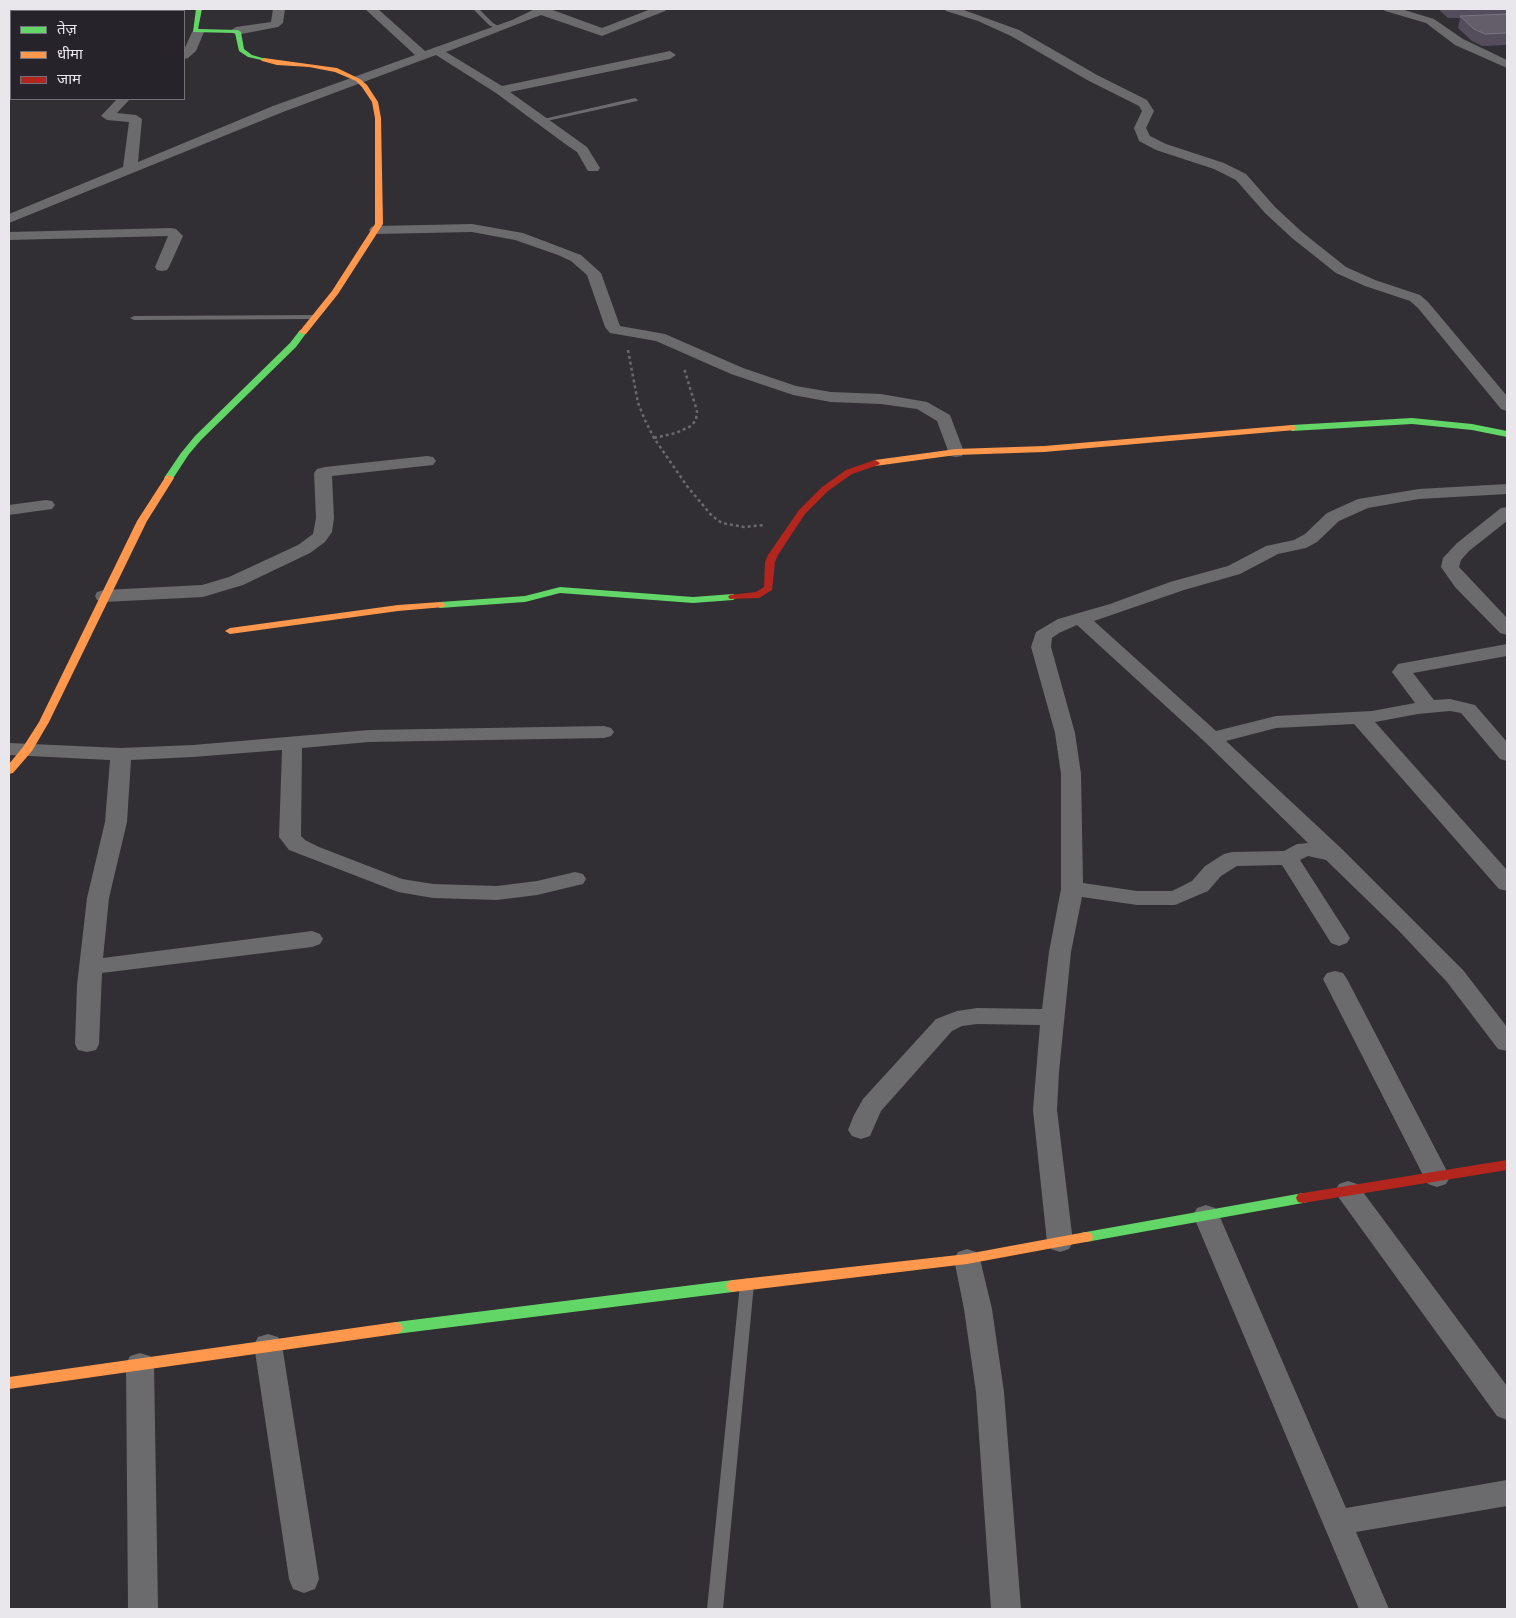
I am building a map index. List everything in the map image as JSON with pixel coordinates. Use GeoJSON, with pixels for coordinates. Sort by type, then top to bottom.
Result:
{"type":"FeatureCollection","features":[{"type":"Feature","properties":{"kind":"street"},"geometry":{"type":"LineString","coordinates":[[199,9],[194,30],[198,32],[236,31],[274,25],[277,23],[279,9]]}},
{"type":"Feature","properties":{"kind":"street"},"geometry":{"type":"LineString","coordinates":[[370,9],[424,56]]}},
{"type":"Feature","properties":{"kind":"street"},"geometry":{"type":"LineString","coordinates":[[9,219],[278,109],[543,10],[602,32],[661,9]]}},
{"type":"Feature","properties":{"kind":"street"},"geometry":{"type":"LineString","coordinates":[[950,9],[982,19],[1015,33],[1093,78],[1143,103],[1148,111],[1140,128],[1144,138],[1161,147],[1219,166],[1241,177],[1270,210],[1297,235],[1341,270],[1370,283],[1415,298],[1423,305],[1507,406]]}},
{"type":"Feature","properties":{"kind":"street"},"geometry":{"type":"LineString","coordinates":[[1389,9],[1437,24],[1459,42],[1507,64]]}},
{"type":"Feature","properties":{"kind":"street"},"geometry":{"type":"LineString","coordinates":[[1405,13],[1434,11]]}},
{"type":"Feature","properties":{"kind":"street"},"geometry":{"type":"LineString","coordinates":[[1437,24],[1455,23]]}},
{"type":"Feature","properties":{"kind":"street"},"geometry":{"type":"LineString","coordinates":[[9,771],[18,749],[44,722],[142,521],[185,453],[202,433],[293,345],[335,292],[379,224],[378,118],[375,102],[370,92],[358,80],[331,68],[277,63],[250,56],[241,50],[238,32],[236,31]]}},
{"type":"Feature","properties":{"kind":"street"},"geometry":{"type":"LineString","coordinates":[[185,54],[190,51],[198,32]]}},
{"type":"Feature","properties":{"kind":"street"},"geometry":{"type":"LineString","coordinates":[[1477,51],[1507,49]]}},
{"type":"Feature","properties":{"kind":"street"},"geometry":{"type":"LineString","coordinates":[[437,51],[500,90],[542,120],[582,150],[593,168]]}},
{"type":"Feature","properties":{"kind":"street"},"geometry":{"type":"LineString","coordinates":[[500,90],[670,55]]}},
{"type":"Feature","properties":{"kind":"street"},"geometry":{"type":"LineString","coordinates":[[123,100],[107,116],[136,119],[130,169]]}},
{"type":"Feature","properties":{"kind":"street"},"geometry":{"type":"LineString","coordinates":[[376,230],[472,228],[518,236],[563,252],[576,258],[594,273],[615,330],[649,334],[737,372],[793,390],[831,397],[881,399],[921,405],[944,419],[956,452]]}},
{"type":"Feature","properties":{"kind":"street"},"geometry":{"type":"LineString","coordinates":[[9,236],[171,232],[176,236],[162,267]]}},
{"type":"Feature","properties":{"kind":"street"},"geometry":{"type":"LineString","coordinates":[[230,631],[398,608],[524,599],[560,590],[693,600],[759,595],[768,588],[770,562],[773,555],[802,512],[825,489],[849,472],[882,461],[956,452],[1044,449],[1218,433],[1412,420],[1472,427],[1507,434]]}},
{"type":"Feature","properties":{"kind":"street"},"geometry":{"type":"LineString","coordinates":[[104,596],[203,591],[236,581],[304,549],[319,538],[323,532],[325,518],[325,472],[427,461]]}},
{"type":"Feature","properties":{"kind":"street"},"geometry":{"type":"LineString","coordinates":[[1060,1242],[1045,1110],[1052,1017],[1060,952],[1072,889],[1071,774],[1065,733],[1042,646],[1044,636],[1052,629],[1080,618],[1234,570],[1272,550],[1300,544],[1311,538],[1333,517],[1345,510],[1364,504],[1419,494],[1507,489]]}},
{"type":"Feature","properties":{"kind":"street"},"geometry":{"type":"LineString","coordinates":[[9,510],[46,505]]}},
{"type":"Feature","properties":{"kind":"street"},"geometry":{"type":"LineString","coordinates":[[1507,512],[1452,558],[1450,567],[1457,578],[1507,629]]}},
{"type":"Feature","properties":{"kind":"street"},"geometry":{"type":"LineString","coordinates":[[1080,618],[1212,738],[1335,855],[1455,976],[1507,1043]]}},
{"type":"Feature","properties":{"kind":"street"},"geometry":{"type":"LineString","coordinates":[[1429,707],[1402,672],[1405,668],[1507,650]]}},
{"type":"Feature","properties":{"kind":"street"},"geometry":{"type":"LineString","coordinates":[[1212,738],[1276,722],[1359,717],[1450,705],[1468,710],[1507,755]]}},
{"type":"Feature","properties":{"kind":"street"},"geometry":{"type":"LineString","coordinates":[[1359,717],[1507,884]]}},
{"type":"Feature","properties":{"kind":"street"},"geometry":{"type":"LineString","coordinates":[[18,749],[121,754],[194,751],[292,742],[405,735],[604,732]]}},
{"type":"Feature","properties":{"kind":"street"},"geometry":{"type":"LineString","coordinates":[[292,742],[290,837],[297,845],[311,852],[398,884],[433,890],[497,893],[537,888],[575,879]]}},
{"type":"Feature","properties":{"kind":"street"},"geometry":{"type":"LineString","coordinates":[[87,1044],[91,967],[98,898],[119,805],[121,754]]}},
{"type":"Feature","properties":{"kind":"street"},"geometry":{"type":"LineString","coordinates":[[1072,889],[1137,898],[1176,898],[1200,886],[1213,871],[1232,859],[1288,858],[1305,849],[1335,855]]}},
{"type":"Feature","properties":{"kind":"street"},"geometry":{"type":"LineString","coordinates":[[1288,858],[1339,938]]}},
{"type":"Feature","properties":{"kind":"street"},"geometry":{"type":"LineString","coordinates":[[91,967],[312,939]]}},
{"type":"Feature","properties":{"kind":"street"},"geometry":{"type":"LineString","coordinates":[[1336,979],[1437,1176]]}},
{"type":"Feature","properties":{"kind":"street"},"geometry":{"type":"LineString","coordinates":[[860,1130],[872,1105],[944,1025],[958,1019],[977,1016],[1052,1017]]}},
{"type":"Feature","properties":{"kind":"street"},"geometry":{"type":"LineString","coordinates":[[9,1383],[268,1345],[747,1284],[967,1259],[1206,1215],[1507,1165]]}},
{"type":"Feature","properties":{"kind":"street"},"geometry":{"type":"LineString","coordinates":[[1348,1191],[1507,1408]]}},
{"type":"Feature","properties":{"kind":"street"},"geometry":{"type":"LineString","coordinates":[[1206,1215],[1374,1609]]}},
{"type":"Feature","properties":{"kind":"street"},"geometry":{"type":"LineString","coordinates":[[967,1259],[978,1309],[990,1392],[1006,1609]]}},
{"type":"Feature","properties":{"kind":"street"},"geometry":{"type":"LineString","coordinates":[[268,1345],[304,1579]]}},
{"type":"Feature","properties":{"kind":"street"},"geometry":{"type":"LineString","coordinates":[[140,1364],[143,1609]]}},
{"type":"Feature","properties":{"kind":"street"},"geometry":{"type":"LineString","coordinates":[[1337,1522],[1507,1493]]}},
{"type":"Feature","properties":{"kind":"lane"},"geometry":{"type":"LineString","coordinates":[[476,9],[491,24],[499,28]]}},
{"type":"Feature","properties":{"kind":"lane"},"geometry":{"type":"LineString","coordinates":[[542,120],[635,100]]}},
{"type":"Feature","properties":{"kind":"lane"},"geometry":{"type":"LineString","coordinates":[[134,318],[315,317]]}},
{"type":"Feature","properties":{"kind":"lane"},"geometry":{"type":"LineString","coordinates":[[715,1609],[747,1284]]}},
{"type":"Feature","properties":{"kind":"path"},"geometry":{"type":"LineString","coordinates":[[624,332],[638,404],[654,438],[686,486],[712,516],[722,523],[744,527],[796,522]]}},
{"type":"Feature","properties":{"kind":"path"},"geometry":{"type":"LineString","coordinates":[[654,438],[681,431],[691,426],[696,420],[698,411],[678,345]]}},
{"type":"Feature","properties":{"kind":"building"},"geometry":{"type":"Polygon","coordinates":[[[1507,14],[1507,33],[1485,34],[1474,29],[1460,16],[1507,14]]]}},
{"type":"Feature","properties":{"kind":"traffic: fast"},"geometry":{"type":"LineString","coordinates":[[199,9],[195,31],[236,31],[238,32],[241,50],[250,56],[264,60]]}},
{"type":"Feature","properties":{"kind":"traffic: fast"},"geometry":{"type":"LineString","coordinates":[[169,478],[185,453],[198,438],[293,345],[303,332]]}},
{"type":"Feature","properties":{"kind":"traffic: fast"},"geometry":{"type":"LineString","coordinates":[[1292,428],[1412,421],[1472,427],[1507,434]]}},
{"type":"Feature","properties":{"kind":"traffic: fast"},"geometry":{"type":"LineString","coordinates":[[440,605],[525,599],[560,590],[693,600],[733,597]]}},
{"type":"Feature","properties":{"kind":"traffic: fast"},"geometry":{"type":"LineString","coordinates":[[1086,1237],[1303,1198]]}},
{"type":"Feature","properties":{"kind":"traffic: fast"},"geometry":{"type":"LineString","coordinates":[[396,1328],[733,1286]]}},
{"type":"Feature","properties":{"kind":"traffic: slow"},"geometry":{"type":"LineString","coordinates":[[264,60],[337,70],[358,80],[365,86],[375,102],[378,118],[379,224],[335,292],[303,332]]}},
{"type":"Feature","properties":{"kind":"traffic: slow"},"geometry":{"type":"LineString","coordinates":[[875,463],[956,452],[1044,449],[1292,428]]}},
{"type":"Feature","properties":{"kind":"traffic: slow"},"geometry":{"type":"LineString","coordinates":[[9,771],[28,749],[44,722],[142,521],[169,478]]}},
{"type":"Feature","properties":{"kind":"traffic: slow"},"geometry":{"type":"LineString","coordinates":[[230,631],[398,608],[440,605]]}},
{"type":"Feature","properties":{"kind":"traffic: slow"},"geometry":{"type":"LineString","coordinates":[[733,1286],[967,1259],[1086,1237]]}},
{"type":"Feature","properties":{"kind":"traffic: slow"},"geometry":{"type":"LineString","coordinates":[[9,1383],[396,1328]]}},
{"type":"Feature","properties":{"kind":"traffic: jam"},"geometry":{"type":"LineString","coordinates":[[733,597],[759,595],[769,588],[770,562],[773,555],[802,512],[825,489],[849,472],[875,463]]}},
{"type":"Feature","properties":{"kind":"traffic: jam"},"geometry":{"type":"LineString","coordinates":[[1303,1198],[1507,1165]]}}]}
